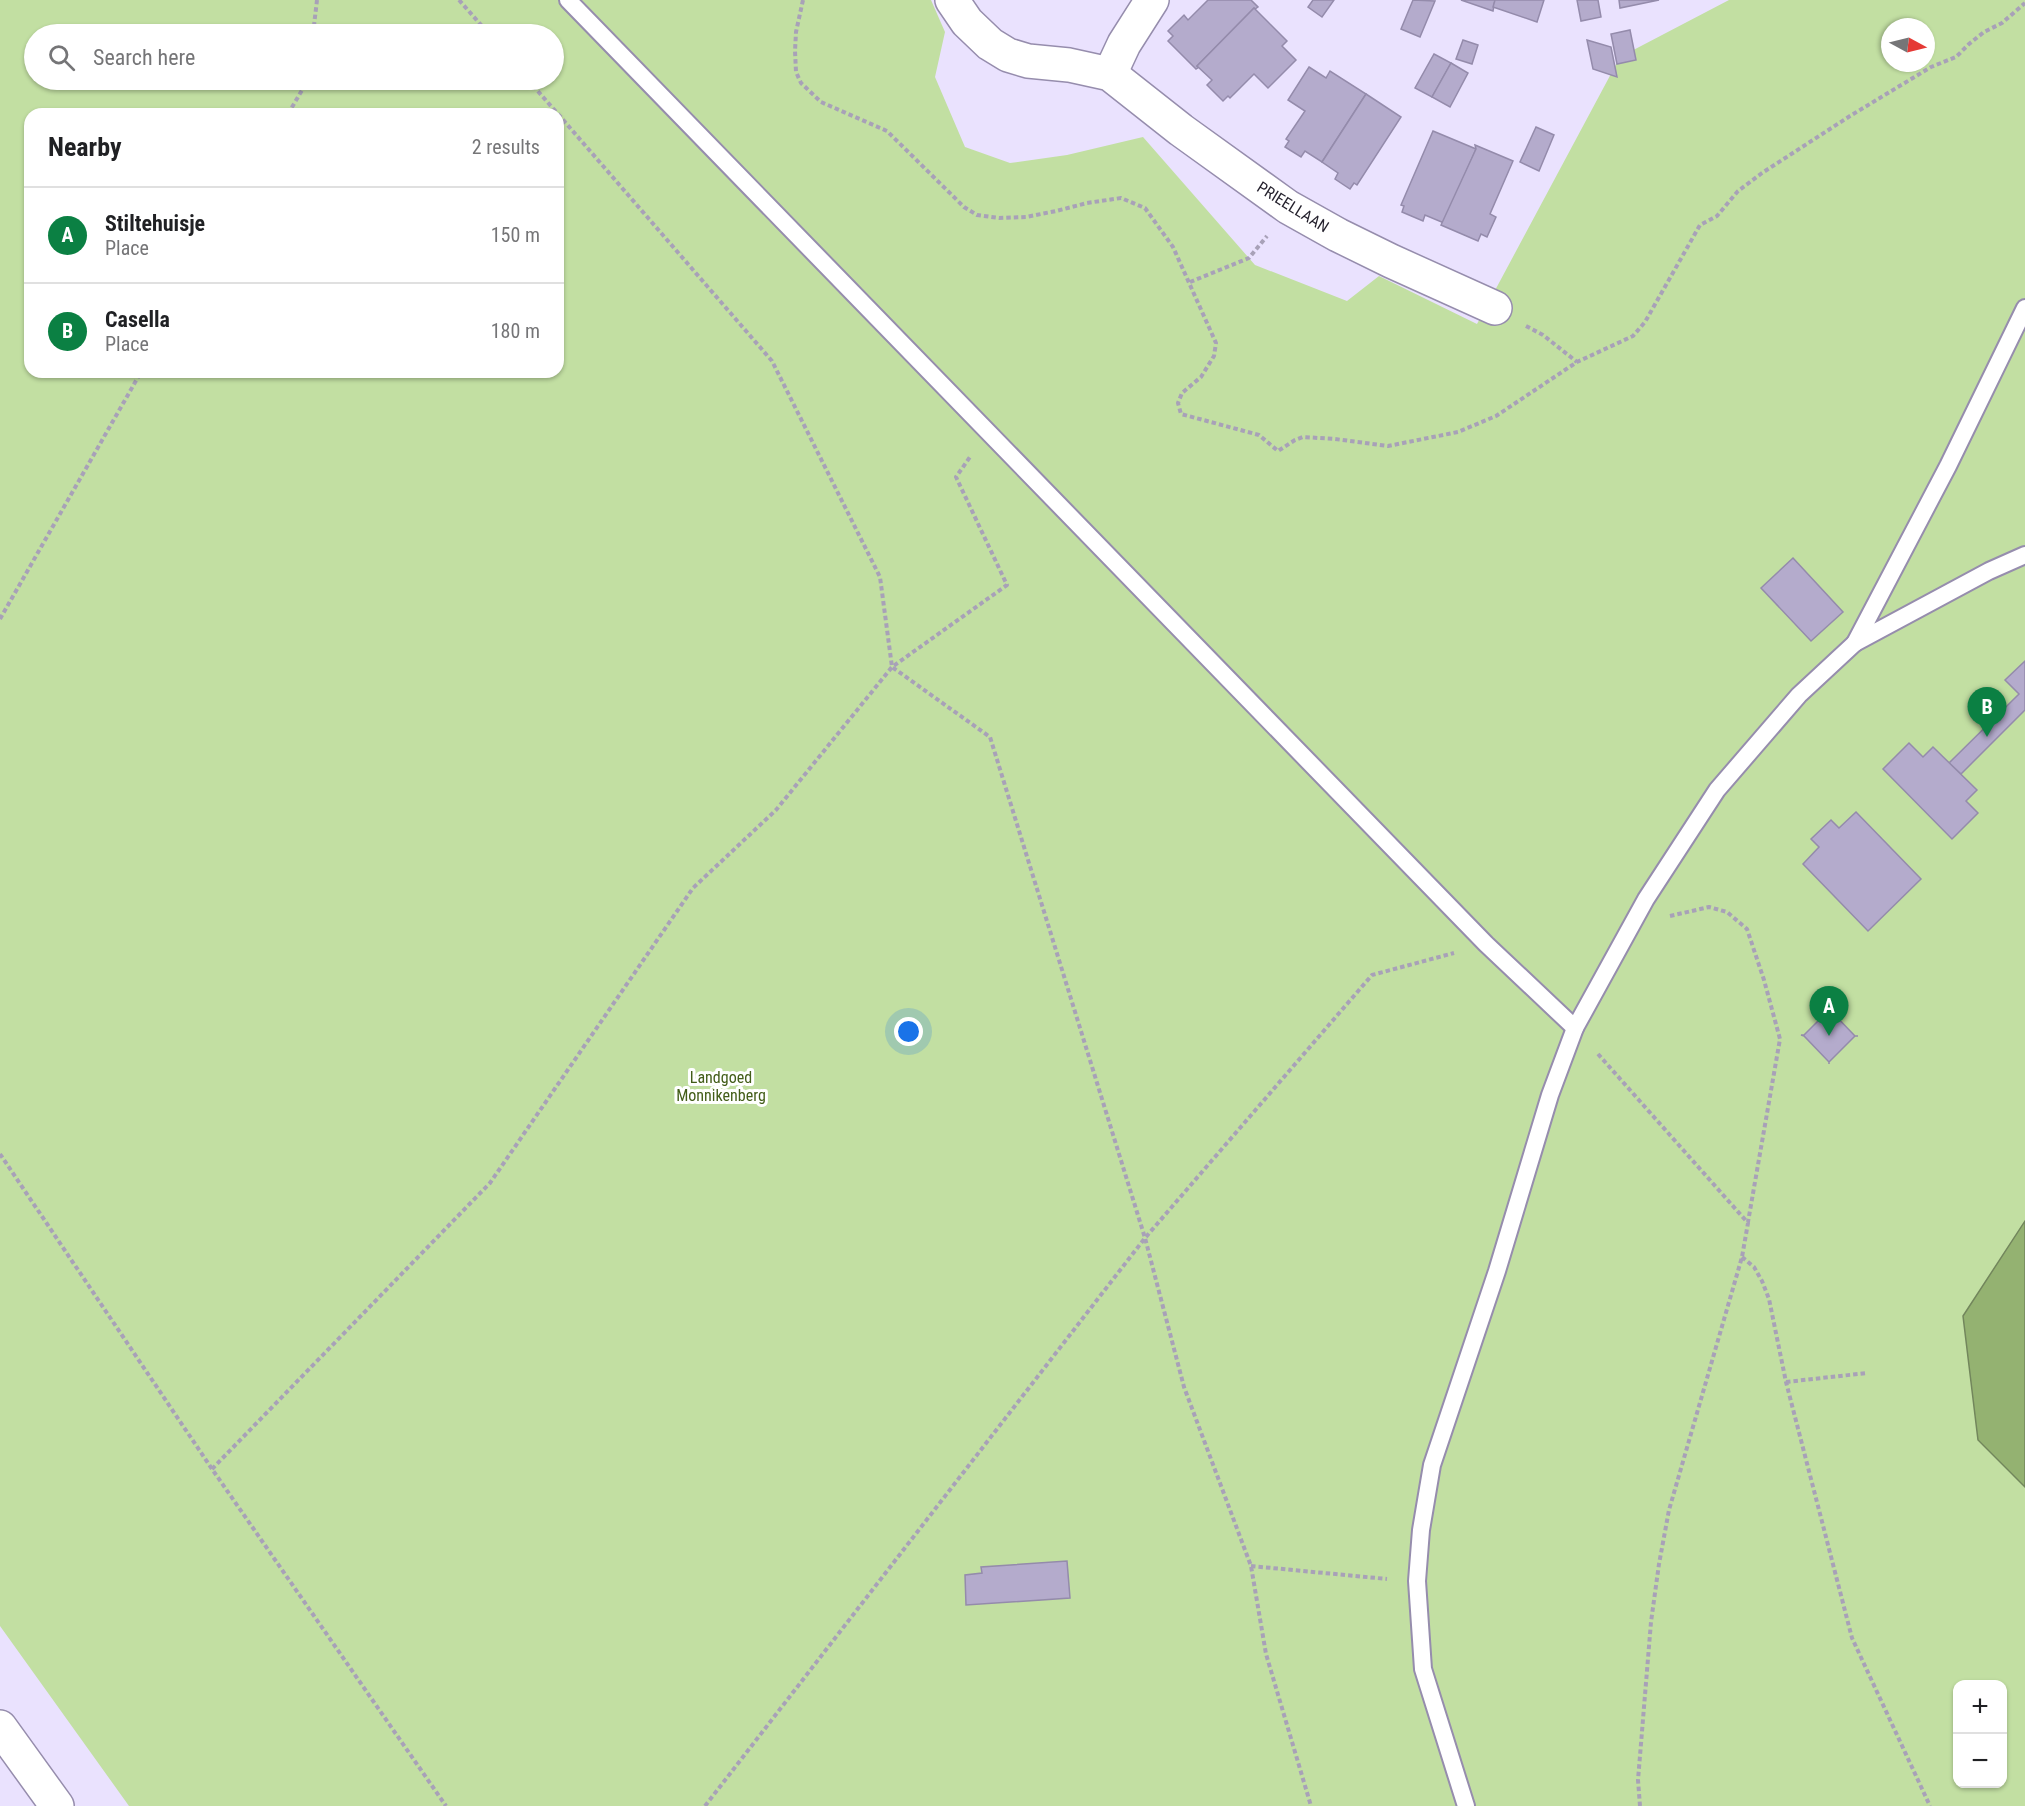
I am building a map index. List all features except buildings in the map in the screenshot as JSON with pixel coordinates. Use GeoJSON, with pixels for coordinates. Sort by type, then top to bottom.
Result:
{"type":"FeatureCollection","features":[{"type":"Feature","properties":{"kind":"main road","name":"PRIEELLAAN"},"geometry":{"type":"LineString","coordinates":[[952,0],[967,22],[990,44],[1008,55],[1028,61],[1069,65],[1110,74],[1181,130],[1288,207],[1338,235],[1495,309]]}},
{"type":"Feature","properties":{"kind":"main road"},"geometry":{"type":"LineString","coordinates":[[1110,74],[1124,44],[1152,0]]}},
{"type":"Feature","properties":{"kind":"main road"},"geometry":{"type":"LineString","coordinates":[[0,1727],[57,1806]]}},
{"type":"Feature","properties":{"kind":"lane"},"geometry":{"type":"LineString","coordinates":[[568,0],[1486,944],[1575,1028]]}},
{"type":"Feature","properties":{"kind":"lane"},"geometry":{"type":"LineString","coordinates":[[1855,643],[1948,465],[2025,308]]}},
{"type":"Feature","properties":{"kind":"lane"},"geometry":{"type":"LineString","coordinates":[[1466,1806],[1423,1670],[1417,1581],[1421,1530],[1432,1465],[1497,1271],[1535,1141],[1575,1028],[1646,899],[1718,790],[1799,694],[1855,643],[1989,571],[2025,555]]}},
{"type":"Feature","properties":{"kind":"path"},"geometry":{"type":"LineString","coordinates":[[314,24],[317,0]]}},
{"type":"Feature","properties":{"kind":"path"},"geometry":{"type":"LineString","coordinates":[[459,0],[480,24]]}},
{"type":"Feature","properties":{"kind":"path"},"geometry":{"type":"LineString","coordinates":[[803,0],[796,32],[795,51],[796,72],[801,83],[821,102],[887,131],[964,207],[977,215],[999,218],[1026,217],[1121,198],[1145,208],[1173,247],[1216,343],[1214,356],[1201,377],[1182,393],[1178,403],[1181,414],[1259,435],[1278,451],[1303,437],[1388,446],[1458,432],[1496,416],[1577,362],[1634,336],[1645,322],[1700,225],[1717,216],[1738,191],[1850,116],[1931,67],[1956,57],[1969,44],[2002,23],[2025,3]]}},
{"type":"Feature","properties":{"kind":"path"},"geometry":{"type":"LineString","coordinates":[[292,108],[302,90]]}},
{"type":"Feature","properties":{"kind":"path"},"geometry":{"type":"LineString","coordinates":[[537,90],[553,108]]}},
{"type":"Feature","properties":{"kind":"path"},"geometry":{"type":"LineString","coordinates":[[564,121],[772,361],[880,577],[892,667],[990,737],[1145,1238],[1185,1388],[1251,1566],[1266,1654],[1311,1806]]}},
{"type":"Feature","properties":{"kind":"path"},"geometry":{"type":"LineString","coordinates":[[1190,282],[1249,258]]}},
{"type":"Feature","properties":{"kind":"path"},"geometry":{"type":"LineString","coordinates":[[1495,309],[1543,336],[1577,362]]}},
{"type":"Feature","properties":{"kind":"path"},"geometry":{"type":"LineString","coordinates":[[0,619],[138,378]]}},
{"type":"Feature","properties":{"kind":"path"},"geometry":{"type":"LineString","coordinates":[[212,1469],[490,1183],[693,888],[777,810],[892,667],[1007,585],[956,477],[987,431]]}},
{"type":"Feature","properties":{"kind":"path"},"geometry":{"type":"LineString","coordinates":[[1640,1806],[1638,1780],[1649,1645],[1669,1510],[1742,1257],[1780,1039],[1747,929],[1726,912],[1709,907],[1664,918],[1646,899]]}},
{"type":"Feature","properties":{"kind":"path"},"geometry":{"type":"LineString","coordinates":[[705,1806],[1145,1238],[1372,975],[1486,944]]}},
{"type":"Feature","properties":{"kind":"path"},"geometry":{"type":"LineString","coordinates":[[1575,1028],[1748,1223]]}},
{"type":"Feature","properties":{"kind":"path"},"geometry":{"type":"LineString","coordinates":[[0,1154],[212,1469],[446,1806]]}},
{"type":"Feature","properties":{"kind":"path"},"geometry":{"type":"LineString","coordinates":[[1742,1257],[1755,1267],[1766,1290],[1786,1382],[1852,1638],[1930,1806]]}},
{"type":"Feature","properties":{"kind":"path"},"geometry":{"type":"LineString","coordinates":[[1786,1382],[1867,1373]]}},
{"type":"Feature","properties":{"kind":"path"},"geometry":{"type":"LineString","coordinates":[[1251,1566],[1417,1581]]}},
{"type":"Feature","properties":{"kind":"green space","name":"Landgoed Monnikenberg"},"geometry":{"type":"Polygon","coordinates":[[[0,0],[931,0],[945,32],[935,77],[965,147],[1010,163],[1067,155],[1143,137],[1255,265],[1347,301],[1379,276],[1477,324],[1620,57],[1729,0],[2025,0],[2025,1806],[129,1806],[0,1626],[0,0]]]}},
{"type":"Feature","properties":{"kind":"shaded area"},"geometry":{"type":"Polygon","coordinates":[[[2025,1221],[2025,1487],[1978,1440],[1963,1316],[2025,1221]]]}},
{"type":"Feature","properties":{"kind":"place","name":"Casella"},"geometry":{"type":"Point","coordinates":[1987,737]}},
{"type":"Feature","properties":{"kind":"place","name":"Stiltehuisje"},"geometry":{"type":"Point","coordinates":[1829,1036]}}]}
